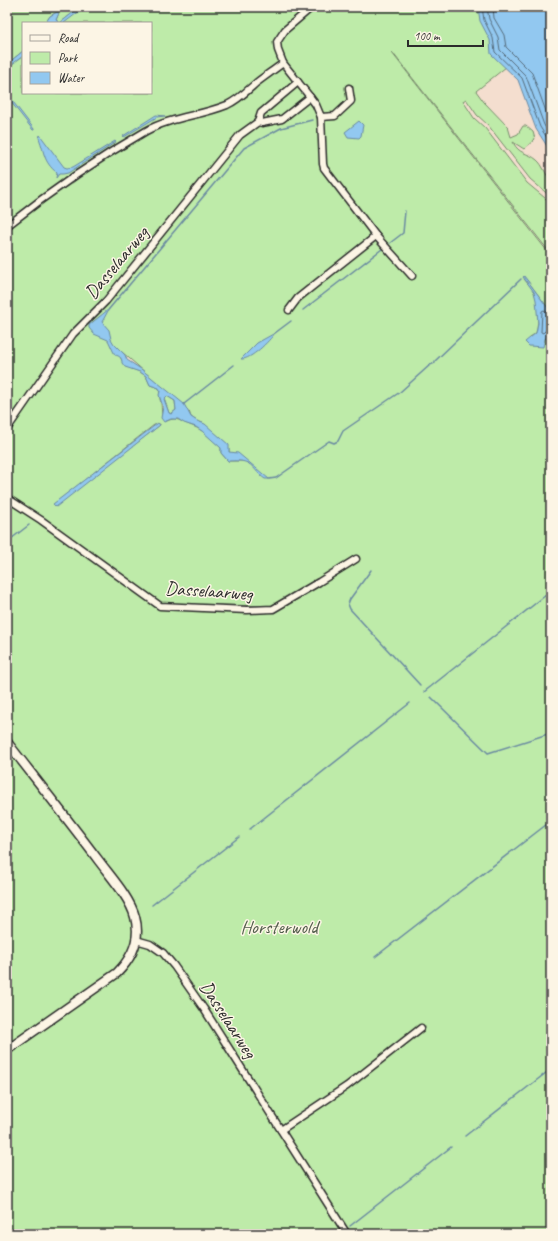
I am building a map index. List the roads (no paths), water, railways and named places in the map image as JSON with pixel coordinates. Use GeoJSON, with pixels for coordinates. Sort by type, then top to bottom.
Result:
{"type":"FeatureCollection","features":[{"type":"Feature","properties":{"kind":"street"},"geometry":{"type":"LineString","coordinates":[[312,7],[294,21],[279,38],[277,42],[278,50],[283,63],[316,105],[321,117],[323,166],[376,236],[412,276]]}},
{"type":"Feature","properties":{"kind":"street"},"geometry":{"type":"LineString","coordinates":[[7,226],[57,187],[90,165],[147,131],[168,122],[229,104],[239,98],[283,63]]}},
{"type":"Feature","properties":{"kind":"street"},"geometry":{"type":"LineString","coordinates":[[298,82],[261,113],[258,122],[262,124],[282,119],[310,97]]}},
{"type":"Feature","properties":{"kind":"street"},"geometry":{"type":"LineString","coordinates":[[321,117],[335,116],[352,101],[349,88]]}},
{"type":"Feature","properties":{"kind":"street","name":"Dasselaarweg"},"geometry":{"type":"LineString","coordinates":[[7,429],[73,334],[106,301],[240,135],[258,122]]}},
{"type":"Feature","properties":{"kind":"street"},"geometry":{"type":"LineString","coordinates":[[289,310],[298,298],[376,236]]}},
{"type":"Feature","properties":{"kind":"street","name":"Dasselaarweg"},"geometry":{"type":"LineString","coordinates":[[7,498],[41,520],[160,606],[246,610],[273,609],[356,559]]}},
{"type":"Feature","properties":{"kind":"street"},"geometry":{"type":"LineString","coordinates":[[7,742],[127,900],[135,916],[137,929],[136,940],[128,959],[117,973],[7,1050]]}},
{"type":"Feature","properties":{"kind":"street","name":"Dasselaarweg"},"geometry":{"type":"LineString","coordinates":[[136,940],[150,944],[164,953],[174,966],[204,1009],[345,1231]]}},
{"type":"Feature","properties":{"kind":"street"},"geometry":{"type":"LineString","coordinates":[[281,1130],[348,1086],[421,1028]]}},
{"type":"Feature","properties":{"kind":"water"},"geometry":{"type":"Polygon","coordinates":[[[80,7],[85,7],[65,22],[61,22],[80,7]]]}},
{"type":"Feature","properties":{"kind":"water"},"geometry":{"type":"Polygon","coordinates":[[[478,7],[551,7],[551,149],[547,146],[536,129],[518,80],[491,54],[490,40],[480,21],[478,7]]]}},
{"type":"Feature","properties":{"kind":"water"},"geometry":{"type":"Polygon","coordinates":[[[57,12],[59,13],[56,20],[59,22],[46,22],[50,16],[57,12]]]}},
{"type":"Feature","properties":{"kind":"water"},"geometry":{"type":"Polygon","coordinates":[[[22,52],[22,57],[7,68],[7,64],[22,52]]]}},
{"type":"Feature","properties":{"kind":"water"},"geometry":{"type":"Polygon","coordinates":[[[7,94],[34,129],[34,130],[7,97],[7,94]]]}},
{"type":"Feature","properties":{"kind":"water"},"geometry":{"type":"Polygon","coordinates":[[[156,115],[165,116],[157,117],[124,137],[123,136],[156,115]]]}},
{"type":"Feature","properties":{"kind":"water"},"geometry":{"type":"Polygon","coordinates":[[[359,121],[363,125],[361,136],[359,138],[348,137],[345,132],[359,121]]]}},
{"type":"Feature","properties":{"kind":"water"},"geometry":{"type":"Polygon","coordinates":[[[40,135],[64,167],[67,168],[73,167],[115,141],[116,142],[68,173],[59,174],[56,178],[57,173],[49,165],[45,157],[39,138],[40,135]]]}},
{"type":"Feature","properties":{"kind":"water"},"geometry":{"type":"Polygon","coordinates":[[[524,276],[551,312],[551,331],[545,339],[543,347],[529,346],[525,342],[536,333],[538,323],[534,292],[523,277],[524,276]]]}},
{"type":"Feature","properties":{"kind":"water"},"geometry":{"type":"Polygon","coordinates":[[[109,309],[102,322],[109,330],[114,344],[125,355],[127,360],[141,369],[184,404],[191,417],[205,424],[229,445],[229,452],[238,453],[269,479],[262,477],[248,463],[241,461],[228,461],[221,453],[221,448],[196,427],[184,423],[178,419],[171,419],[164,422],[161,418],[163,407],[159,395],[159,388],[150,385],[146,376],[140,372],[125,367],[122,360],[115,355],[108,340],[94,334],[89,328],[89,325],[109,309]],[[167,396],[164,399],[169,413],[171,414],[176,410],[175,401],[167,396]]]}},
{"type":"Feature","properties":{"kind":"water"},"geometry":{"type":"Polygon","coordinates":[[[275,333],[255,353],[241,359],[257,343],[275,333]]]}},
{"type":"Feature","properties":{"kind":"water"},"geometry":{"type":"Polygon","coordinates":[[[158,423],[160,425],[56,507],[53,504],[158,423]]]}},
{"type":"Feature","properties":{"kind":"waterway"},"geometry":{"type":"LineString","coordinates":[[109,309],[244,148],[281,128],[312,120]]}},
{"type":"Feature","properties":{"kind":"waterway"},"geometry":{"type":"LineString","coordinates":[[390,243],[403,233],[405,211]]}},
{"type":"Feature","properties":{"kind":"waterway"},"geometry":{"type":"LineString","coordinates":[[303,310],[382,249]]}},
{"type":"Feature","properties":{"kind":"waterway"},"geometry":{"type":"LineString","coordinates":[[269,479],[276,478],[329,441],[334,443],[338,441],[343,431],[400,392],[430,365],[435,363],[435,361],[521,279]]}},
{"type":"Feature","properties":{"kind":"waterway"},"geometry":{"type":"LineString","coordinates":[[275,333],[291,321]]}},
{"type":"Feature","properties":{"kind":"waterway"},"geometry":{"type":"LineString","coordinates":[[184,404],[234,365]]}},
{"type":"Feature","properties":{"kind":"waterway"},"geometry":{"type":"LineString","coordinates":[[7,542],[29,525]]}},
{"type":"Feature","properties":{"kind":"waterway"},"geometry":{"type":"LineString","coordinates":[[371,570],[350,599],[348,604],[350,609],[420,685]]}},
{"type":"Feature","properties":{"kind":"waterway"},"geometry":{"type":"LineString","coordinates":[[424,692],[551,591]]}},
{"type":"Feature","properties":{"kind":"waterway"},"geometry":{"type":"LineString","coordinates":[[431,697],[488,753],[551,733]]}},
{"type":"Feature","properties":{"kind":"waterway"},"geometry":{"type":"LineString","coordinates":[[250,829],[410,703]]}},
{"type":"Feature","properties":{"kind":"waterway"},"geometry":{"type":"LineString","coordinates":[[375,957],[551,821]]}},
{"type":"Feature","properties":{"kind":"waterway"},"geometry":{"type":"LineString","coordinates":[[152,905],[239,837]]}},
{"type":"Feature","properties":{"kind":"waterway"},"geometry":{"type":"LineString","coordinates":[[465,1136],[551,1069]]}},
{"type":"Feature","properties":{"kind":"waterway"},"geometry":{"type":"LineString","coordinates":[[350,1226],[451,1147]]}},
{"type":"Feature","properties":{"kind":"park label","name":"Horsterwold"},"geometry":{"type":"Point","coordinates":[279,926]}}]}
